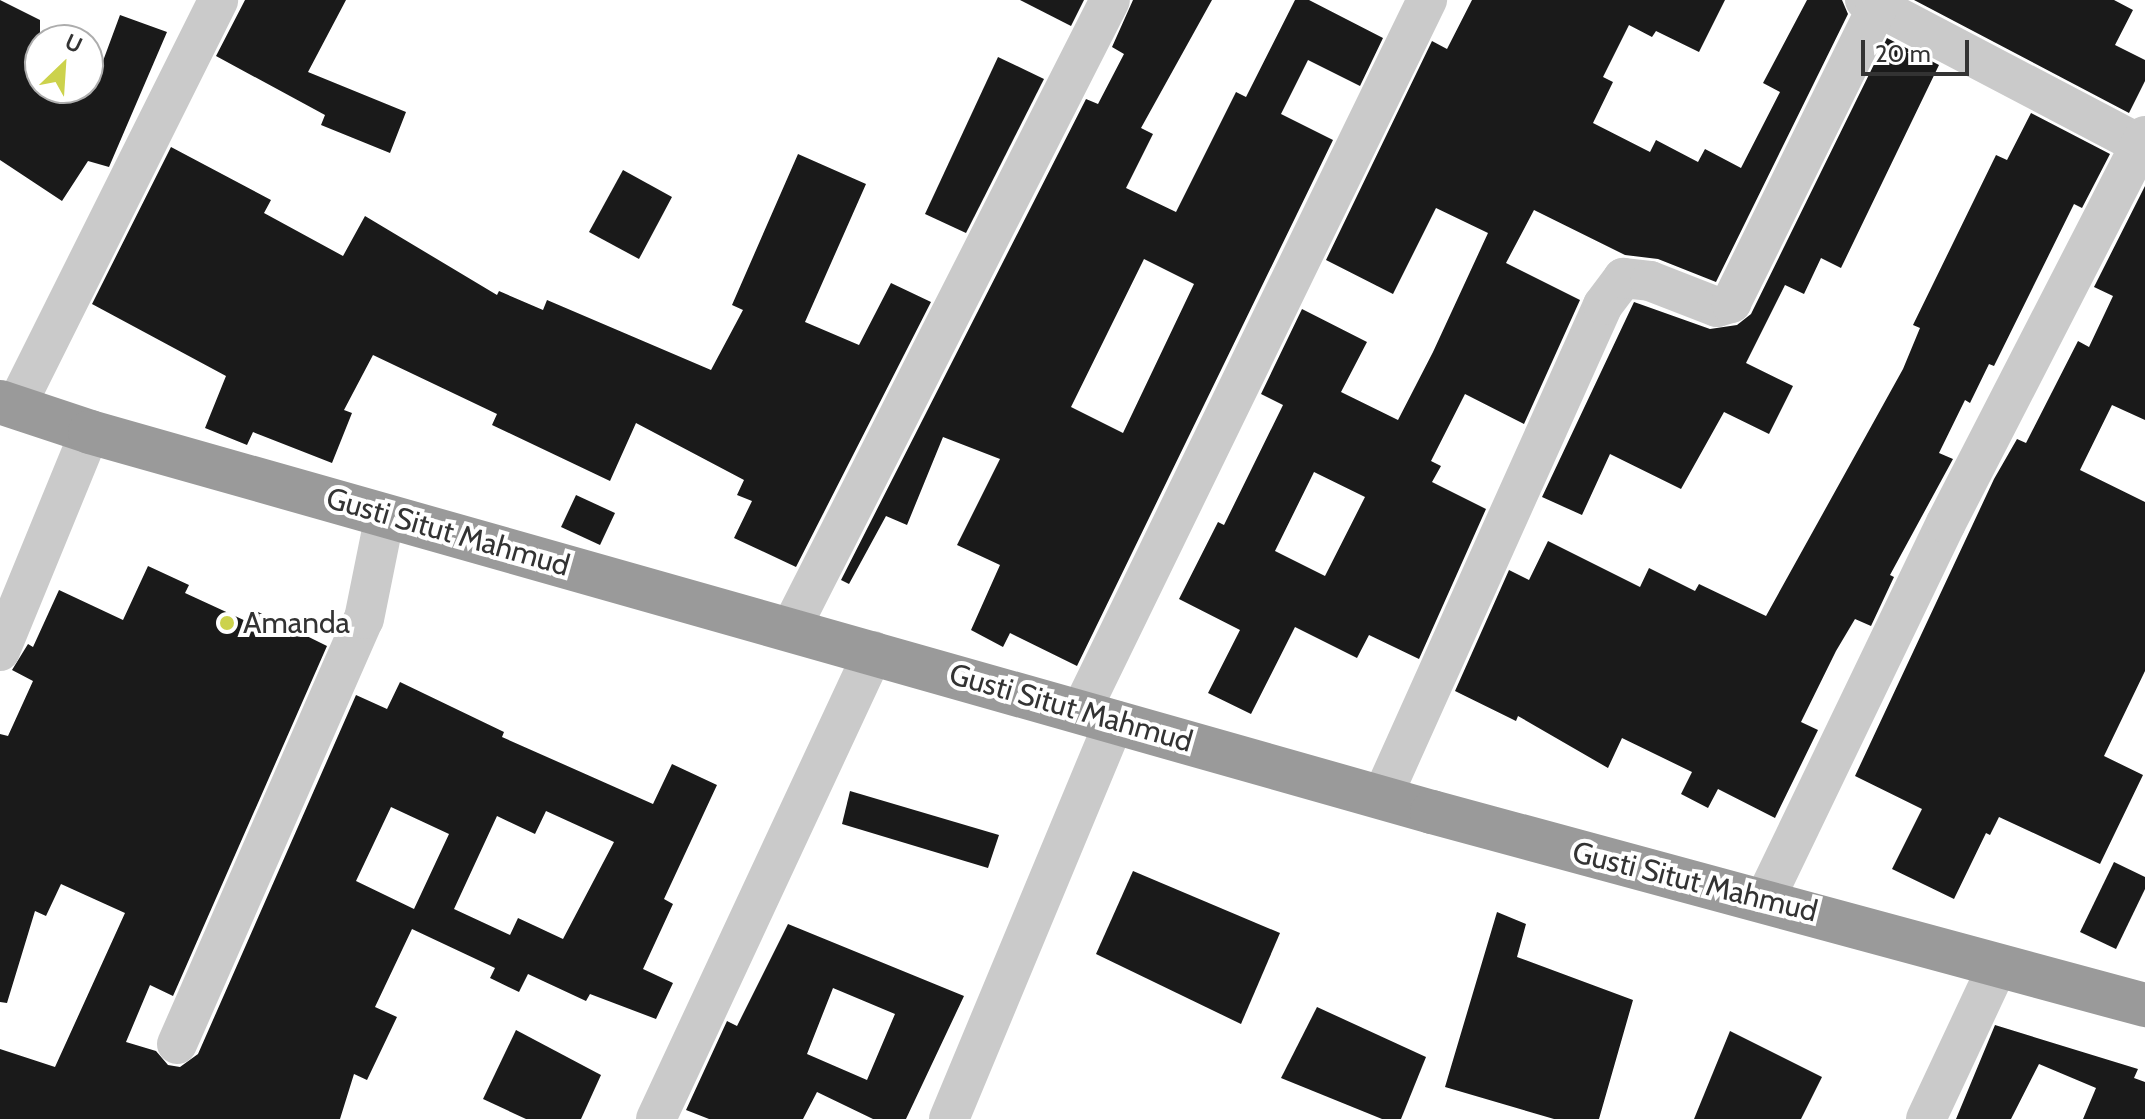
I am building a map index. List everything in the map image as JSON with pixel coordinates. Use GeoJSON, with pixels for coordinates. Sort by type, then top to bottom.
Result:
{"type":"FeatureCollection","features":[{"type":"Feature","properties":{"kind":"highway","name":"Gusti Situt Mahmud"},"geometry":{"type":"LineString","coordinates":[[8,404],[90,432],[1382,797],[2145,1005]]}},
{"type":"Feature","properties":{"kind":"street"},"geometry":{"type":"LineString","coordinates":[[8,404],[218,0]]}},
{"type":"Feature","properties":{"kind":"street"},"geometry":{"type":"LineString","coordinates":[[791,628],[1110,0]]}},
{"type":"Feature","properties":{"kind":"street"},"geometry":{"type":"LineString","coordinates":[[949,1119],[1098,715],[1427,0]]}},
{"type":"Feature","properties":{"kind":"street"},"geometry":{"type":"LineString","coordinates":[[1382,797],[1603,305],[1623,278],[1650,281],[1717,307],[1731,303],[1871,3],[2143,140],[1946,523],[1765,899]]}},
{"type":"Feature","properties":{"kind":"street"},"geometry":{"type":"LineString","coordinates":[[0,651],[90,432]]}},
{"type":"Feature","properties":{"kind":"street"},"geometry":{"type":"LineString","coordinates":[[177,1044],[364,619],[385,515]]}},
{"type":"Feature","properties":{"kind":"street"},"geometry":{"type":"LineString","coordinates":[[656,1119],[874,651]]}},
{"type":"Feature","properties":{"kind":"street"},"geometry":{"type":"LineString","coordinates":[[1926,1119],[1998,965]]}},
{"type":"Feature","properties":{"kind":"building"},"geometry":{"type":"Polygon","coordinates":[[[0,0],[40,20],[40,24],[24,24],[24,104],[104,104],[104,58],[120,15],[167,32],[109,167],[88,161],[62,201],[0,160],[0,0]]]}},
{"type":"Feature","properties":{"kind":"building"},"geometry":{"type":"Polygon","coordinates":[[[245,0],[346,0],[308,72],[406,112],[390,153],[321,125],[325,115],[216,56],[245,0]]]}},
{"type":"Feature","properties":{"kind":"building"},"geometry":{"type":"Polygon","coordinates":[[[1020,0],[1084,0],[1071,26],[1020,0]]]}},
{"type":"Feature","properties":{"kind":"building"},"geometry":{"type":"Polygon","coordinates":[[[1133,0],[1212,0],[1141,128],[1153,134],[1126,188],[1176,212],[1236,92],[1246,97],[1295,0],[1309,0],[1383,38],[1360,86],[1308,60],[1281,114],[1333,140],[1077,666],[1010,633],[1003,647],[971,630],[1000,565],[957,545],[1000,459],[943,437],[907,525],[886,516],[849,584],[841,580],[1086,99],[1098,104],[1124,54],[1112,47],[1133,0]],[[1144,259],[1071,407],[1123,433],[1194,284],[1144,259]]]}},
{"type":"Feature","properties":{"kind":"building"},"geometry":{"type":"Polygon","coordinates":[[[1472,0],[1725,0],[1699,52],[1656,31],[1652,37],[1629,25],[1603,77],[1613,82],[1593,123],[1650,152],[1656,140],[1698,162],[1705,149],[1741,168],[1780,92],[1763,83],[1807,0],[1842,0],[1848,14],[1716,282],[1658,259],[1625,255],[1534,210],[1506,263],[1580,300],[1524,424],[1465,394],[1431,461],[1441,466],[1432,482],[1486,509],[1419,659],[1369,635],[1357,658],[1295,627],[1251,714],[1208,693],[1240,630],[1179,599],[1218,522],[1224,525],[1283,405],[1261,394],[1302,309],[1367,342],[1341,392],[1398,420],[1433,352],[1488,233],[1436,208],[1393,294],[1326,260],[1432,41],[1447,49],[1472,0]],[[1314,472],[1275,551],[1325,576],[1365,497],[1314,472]]]}},
{"type":"Feature","properties":{"kind":"building"},"geometry":{"type":"Polygon","coordinates":[[[1914,0],[2114,0],[2133,10],[2115,45],[2145,60],[2145,81],[2129,113],[1914,0]]]}},
{"type":"Feature","properties":{"kind":"building"},"geometry":{"type":"Polygon","coordinates":[[[1887,38],[1939,65],[1841,268],[1821,258],[1804,294],[1785,285],[1746,363],[1793,386],[1769,434],[1724,412],[1681,489],[1610,454],[1582,515],[1542,497],[1634,302],[1710,329],[1737,325],[1751,314],[1887,38]]]}},
{"type":"Feature","properties":{"kind":"building"},"geometry":{"type":"Polygon","coordinates":[[[998,57],[1044,79],[966,233],[925,214],[998,57]]]}},
{"type":"Feature","properties":{"kind":"building"},"geometry":{"type":"Polygon","coordinates":[[[2031,113],[2110,154],[2082,208],[2074,204],[1994,366],[1989,364],[1970,403],[1965,400],[1939,453],[1953,459],[1890,575],[1894,577],[1871,626],[1855,619],[1836,651],[1801,722],[1818,730],[1775,818],[1718,789],[1708,808],[1681,794],[1692,772],[1622,738],[1608,768],[1518,716],[1516,721],[1455,691],[1509,570],[1529,580],[1548,541],[1640,587],[1649,568],[1695,591],[1699,584],[1766,616],[1903,369],[1920,328],[1913,325],[1996,155],[2007,160],[2031,113]]]}},
{"type":"Feature","properties":{"kind":"building"},"geometry":{"type":"Polygon","coordinates":[[[171,147],[271,200],[264,213],[343,256],[365,216],[497,295],[499,291],[543,310],[547,300],[711,370],[743,310],[732,305],[798,154],[866,184],[805,322],[859,345],[891,283],[931,302],[796,567],[734,538],[752,501],[737,495],[744,480],[636,423],[610,481],[492,425],[497,414],[373,355],[344,410],[352,413],[332,463],[253,432],[247,445],[205,428],[226,376],[92,304],[171,147]]]}},
{"type":"Feature","properties":{"kind":"building"},"geometry":{"type":"Polygon","coordinates":[[[623,170],[672,197],[639,259],[589,232],[623,170]]]}},
{"type":"Feature","properties":{"kind":"building"},"geometry":{"type":"Polygon","coordinates":[[[2145,186],[2145,420],[2112,405],[2080,470],[2145,502],[2145,671],[2104,756],[2143,775],[2100,864],[1999,817],[1990,835],[1986,833],[1954,899],[1892,869],[1922,809],[1855,776],[1994,479],[2017,439],[2026,443],[2078,341],[2089,347],[2113,296],[2094,287],[2145,186]]]}},
{"type":"Feature","properties":{"kind":"building"},"geometry":{"type":"Polygon","coordinates":[[[576,495],[615,513],[600,545],[561,527],[576,495]]]}},
{"type":"Feature","properties":{"kind":"building"},"geometry":{"type":"Polygon","coordinates":[[[148,566],[189,585],[185,593],[248,622],[254,610],[327,646],[173,996],[150,985],[126,1042],[156,1051],[168,1065],[180,1067],[198,1054],[356,695],[387,709],[400,682],[504,732],[502,737],[653,804],[672,764],[717,785],[664,899],[673,904],[643,969],[673,983],[656,1019],[590,994],[586,1001],[528,974],[519,992],[490,978],[495,968],[412,929],[375,1007],[397,1017],[367,1080],[354,1074],[340,1119],[0,1119],[0,1049],[55,1067],[125,913],[61,884],[46,916],[35,911],[7,1003],[0,1002],[0,734],[8,736],[33,681],[12,670],[28,644],[33,647],[59,590],[123,620],[148,566]],[[391,807],[356,881],[414,909],[449,834],[391,807]],[[546,811],[535,834],[497,816],[454,909],[510,935],[518,918],[563,939],[614,842],[546,811]]]}},
{"type":"Feature","properties":{"kind":"building"},"geometry":{"type":"Polygon","coordinates":[[[850,791],[999,835],[988,868],[842,824],[850,791]]]}},
{"type":"Feature","properties":{"kind":"building"},"geometry":{"type":"Polygon","coordinates":[[[2114,862],[2145,877],[2145,889],[2116,949],[2080,932],[2114,862]]]}},
{"type":"Feature","properties":{"kind":"building"},"geometry":{"type":"Polygon","coordinates":[[[1133,871],[1280,933],[1241,1024],[1096,954],[1133,871]]]}},
{"type":"Feature","properties":{"kind":"building"},"geometry":{"type":"Polygon","coordinates":[[[1497,912],[1526,924],[1517,957],[1633,1000],[1599,1119],[1554,1119],[1445,1087],[1497,912]]]}},
{"type":"Feature","properties":{"kind":"building"},"geometry":{"type":"Polygon","coordinates":[[[788,924],[964,996],[906,1119],[873,1119],[817,1092],[803,1119],[709,1119],[686,1110],[727,1021],[737,1026],[788,924]],[[833,988],[807,1054],[867,1080],[895,1014],[833,988]]]}},
{"type":"Feature","properties":{"kind":"building"},"geometry":{"type":"Polygon","coordinates":[[[1317,1007],[1426,1057],[1401,1119],[1382,1119],[1281,1078],[1317,1007]]]}},
{"type":"Feature","properties":{"kind":"building"},"geometry":{"type":"Polygon","coordinates":[[[1995,1025],[2138,1069],[2134,1078],[2145,1082],[2145,1119],[2083,1119],[2096,1088],[2039,1064],[2011,1119],[1956,1119],[1995,1025]]]}},
{"type":"Feature","properties":{"kind":"building"},"geometry":{"type":"Polygon","coordinates":[[[516,1030],[601,1075],[581,1119],[526,1119],[483,1099],[516,1030]]]}},
{"type":"Feature","properties":{"kind":"building"},"geometry":{"type":"Polygon","coordinates":[[[1730,1031],[1822,1077],[1801,1119],[1694,1119],[1730,1031]]]}},
{"type":"Feature","properties":{"kind":"place","name":"Amanda"},"geometry":{"type":"Point","coordinates":[227,623]}}]}
